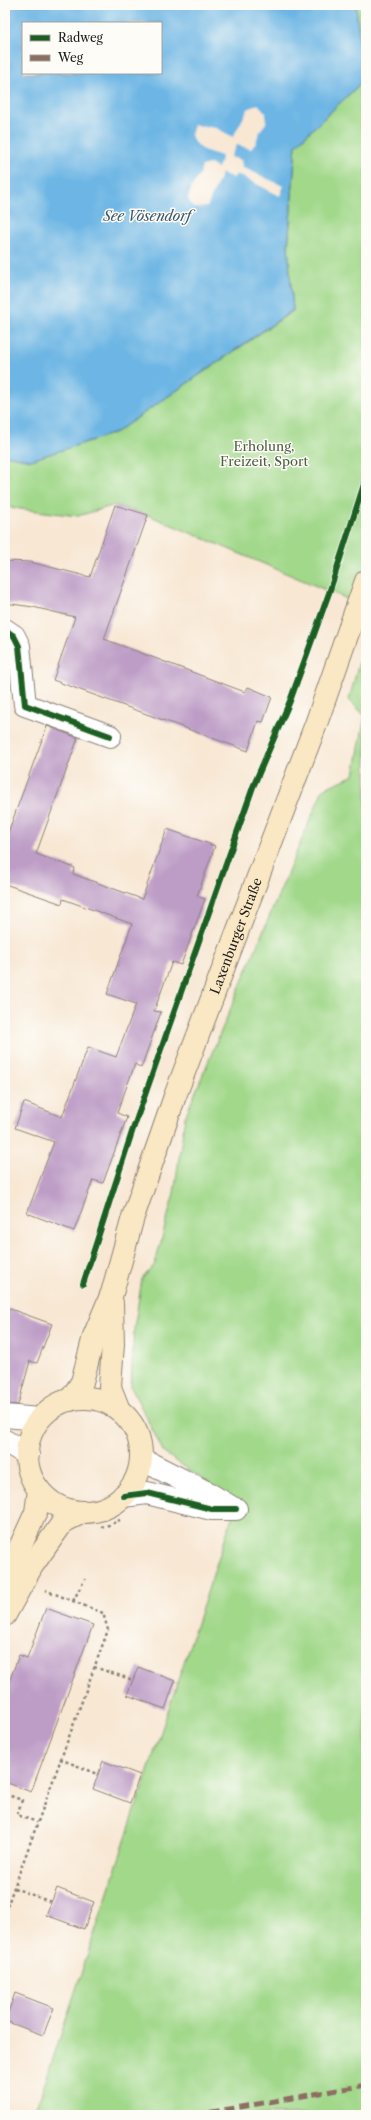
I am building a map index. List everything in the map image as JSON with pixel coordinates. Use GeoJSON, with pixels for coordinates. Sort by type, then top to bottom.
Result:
{"type":"FeatureCollection","features":[{"type":"Feature","properties":{"kind":"main road","name":"Laxenburger Straße"},"geometry":{"type":"LineString","coordinates":[[70,1400],[82,1382],[94,1336],[112,1293],[133,1217],[175,1096],[316,724],[366,581]]}},
{"type":"Feature","properties":{"kind":"main road","name":"Laxenburger Straße"},"geometry":{"type":"LineString","coordinates":[[112,1293],[113,1344],[110,1387],[120,1410]]}},
{"type":"Feature","properties":{"kind":"main road"},"geometry":{"type":"LineString","coordinates":[[5,1615],[32,1566],[63,1522],[90,1519],[96,1511],[114,1504],[124,1507],[135,1481],[141,1459],[137,1435],[132,1423],[120,1410],[102,1400],[90,1398],[70,1400],[49,1409],[39,1419],[30,1437],[28,1455],[29,1470],[39,1490],[54,1503],[90,1519]]}},
{"type":"Feature","properties":{"kind":"main road"},"geometry":{"type":"LineString","coordinates":[[5,1580],[36,1512],[39,1490]]}},
{"type":"Feature","properties":{"kind":"street"},"geometry":{"type":"LineString","coordinates":[[5,630],[14,636],[20,646],[25,705],[110,736]]}},
{"type":"Feature","properties":{"kind":"street"},"geometry":{"type":"LineString","coordinates":[[5,1416],[39,1419]]}},
{"type":"Feature","properties":{"kind":"street"},"geometry":{"type":"LineString","coordinates":[[5,1441],[28,1455]]}},
{"type":"Feature","properties":{"kind":"street"},"geometry":{"type":"LineString","coordinates":[[124,1507],[147,1493],[212,1509],[236,1510],[206,1492],[141,1459]]}},
{"type":"Feature","properties":{"kind":"path"},"geometry":{"type":"LineString","coordinates":[[90,1519],[109,1525],[124,1507]]}},
{"type":"Feature","properties":{"kind":"path"},"geometry":{"type":"LineString","coordinates":[[73,1601],[85,1580]]}},
{"type":"Feature","properties":{"kind":"path"},"geometry":{"type":"LineString","coordinates":[[5,1912],[108,1630],[103,1613],[44,1590]]}},
{"type":"Feature","properties":{"kind":"path"},"geometry":{"type":"LineString","coordinates":[[94,1667],[133,1680]]}},
{"type":"Feature","properties":{"kind":"path"},"geometry":{"type":"LineString","coordinates":[[60,1759],[98,1774]]}},
{"type":"Feature","properties":{"kind":"path"},"geometry":{"type":"LineString","coordinates":[[5,1794],[22,1800],[17,1815],[38,1822]]}},
{"type":"Feature","properties":{"kind":"path"},"geometry":{"type":"LineString","coordinates":[[14,1888],[51,1902]]}},
{"type":"Feature","properties":{"kind":"path"},"geometry":{"type":"LineString","coordinates":[[5,2005],[10,2007]]}},
{"type":"Feature","properties":{"kind":"green space","name":"Erholung, Freizeit, Sport"},"geometry":{"type":"Polygon","coordinates":[[[356,5],[366,5],[366,579],[359,604],[148,515],[115,505],[78,516],[5,507],[5,455],[31,460],[115,433],[293,311],[288,250],[296,145],[363,81],[356,5]]]}},
{"type":"Feature","properties":{"kind":"green space"},"geometry":{"type":"Polygon","coordinates":[[[366,636],[366,2115],[26,2115],[38,2104],[237,1502],[164,1453],[131,1387],[134,1329],[142,1279],[155,1264],[174,1193],[185,1117],[323,789],[354,775],[365,716],[349,700],[366,636]]]}},
{"type":"Feature","properties":{"kind":"water","name":"See Vösendorf"},"geometry":{"type":"Polygon","coordinates":[[[5,5],[356,5],[363,81],[296,145],[288,246],[293,310],[115,433],[31,460],[5,455],[5,5]]]}},
{"type":"Feature","properties":{"kind":"pier"},"geometry":{"type":"Polygon","coordinates":[[[258,104],[266,113],[266,123],[259,132],[256,143],[251,149],[237,145],[230,157],[241,160],[242,167],[283,186],[280,196],[237,174],[233,178],[222,173],[207,207],[194,208],[188,199],[191,188],[200,174],[202,166],[210,164],[218,168],[222,156],[203,150],[194,142],[191,135],[194,125],[216,128],[233,137],[248,109],[258,104]]]}},
{"type":"Feature","properties":{"kind":"building"},"geometry":{"type":"Polygon","coordinates":[[[115,505],[148,515],[104,639],[245,692],[248,687],[272,697],[263,722],[258,721],[248,751],[53,680],[75,617],[33,607],[5,603],[5,561],[30,562],[90,577],[115,505]]]}},
{"type":"Feature","properties":{"kind":"building"},"geometry":{"type":"Polygon","coordinates":[[[47,726],[78,738],[36,854],[75,868],[73,874],[142,899],[167,829],[215,846],[197,896],[205,899],[181,965],[172,962],[154,1011],[161,1012],[141,1068],[135,1064],[117,1113],[127,1117],[103,1183],[93,1180],[74,1231],[27,1213],[54,1142],[15,1128],[24,1102],[62,1117],[88,1047],[116,1057],[136,1004],[107,994],[132,924],[63,899],[62,904],[5,884],[5,841],[47,726]]]}},
{"type":"Feature","properties":{"kind":"building"},"geometry":{"type":"Polygon","coordinates":[[[5,1307],[52,1324],[37,1363],[30,1361],[18,1405],[5,1404],[5,1307]]]}},
{"type":"Feature","properties":{"kind":"building"},"geometry":{"type":"Polygon","coordinates":[[[46,1608],[93,1625],[31,1792],[5,1782],[5,1693],[19,1655],[27,1658],[46,1608]]]}},
{"type":"Feature","properties":{"kind":"building"},"geometry":{"type":"Polygon","coordinates":[[[138,1667],[175,1681],[165,1709],[127,1695],[138,1667]]]}},
{"type":"Feature","properties":{"kind":"building"},"geometry":{"type":"Polygon","coordinates":[[[103,1761],[140,1775],[130,1803],[93,1789],[103,1761]]]}},
{"type":"Feature","properties":{"kind":"building"},"geometry":{"type":"Polygon","coordinates":[[[57,1888],[94,1902],[84,1929],[46,1915],[57,1888]]]}},
{"type":"Feature","properties":{"kind":"building"},"geometry":{"type":"Polygon","coordinates":[[[15,1993],[54,2008],[43,2035],[5,2021],[15,1993]]]}},
{"type":"Feature","properties":{"kind":"marked path"},"geometry":{"type":"LineString","coordinates":[[195,2115],[366,2085]]}},
{"type":"Feature","properties":{"kind":"cycle path"},"geometry":{"type":"LineString","coordinates":[[83,1284],[132,1132],[253,787],[290,701],[329,593],[366,478]]}},
{"type":"Feature","properties":{"kind":"cycle path"},"geometry":{"type":"LineString","coordinates":[[5,630],[14,636],[19,646],[25,705],[110,736]]}},
{"type":"Feature","properties":{"kind":"cycle path"},"geometry":{"type":"LineString","coordinates":[[123,1496],[147,1493],[212,1509],[236,1509]]}}]}
